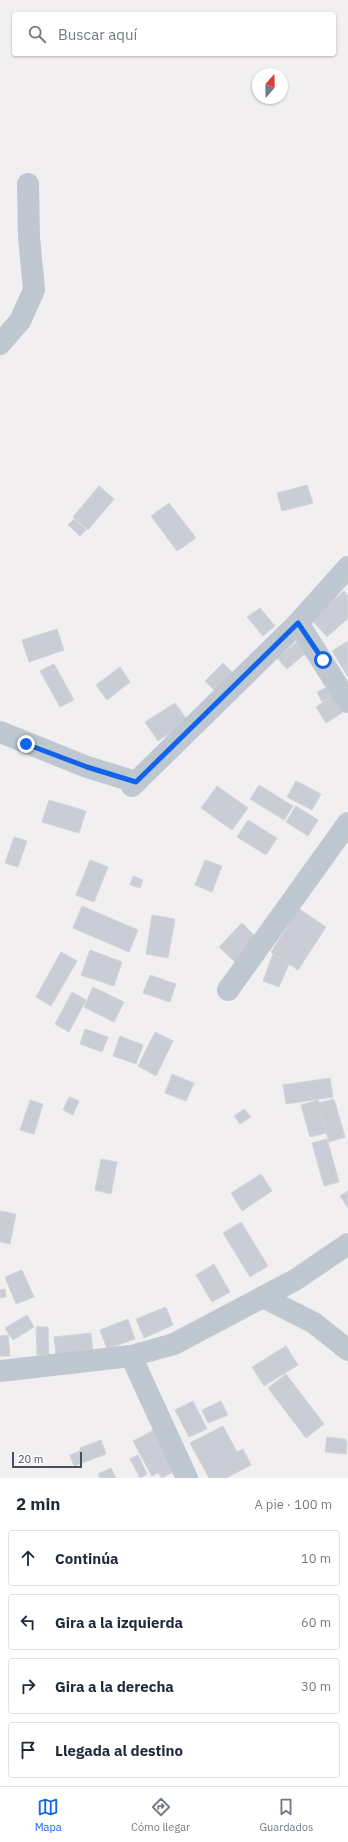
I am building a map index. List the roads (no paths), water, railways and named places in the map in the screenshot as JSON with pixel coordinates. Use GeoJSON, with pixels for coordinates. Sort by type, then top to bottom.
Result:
{"type":"FeatureCollection","features":[{"type":"Feature","properties":{"kind":"street"},"geometry":{"type":"LineString","coordinates":[[0,344],[20,321],[34,290],[28,184]]}},
{"type":"Feature","properties":{"kind":"street"},"geometry":{"type":"LineString","coordinates":[[0,732],[134,784],[298,623],[348,568]]}},
{"type":"Feature","properties":{"kind":"street"},"geometry":{"type":"LineString","coordinates":[[298,623],[348,702]]}},
{"type":"Feature","properties":{"kind":"street"},"geometry":{"type":"LineString","coordinates":[[228,990],[348,824]]}},
{"type":"Feature","properties":{"kind":"street"},"geometry":{"type":"LineString","coordinates":[[0,1371],[131,1356],[174,1344],[295,1280],[348,1244]]}},
{"type":"Feature","properties":{"kind":"street"},"geometry":{"type":"LineString","coordinates":[[263,1297],[314,1323],[348,1350]]}},
{"type":"Feature","properties":{"kind":"street"},"geometry":{"type":"LineString","coordinates":[[131,1356],[187,1478]]}}]}
